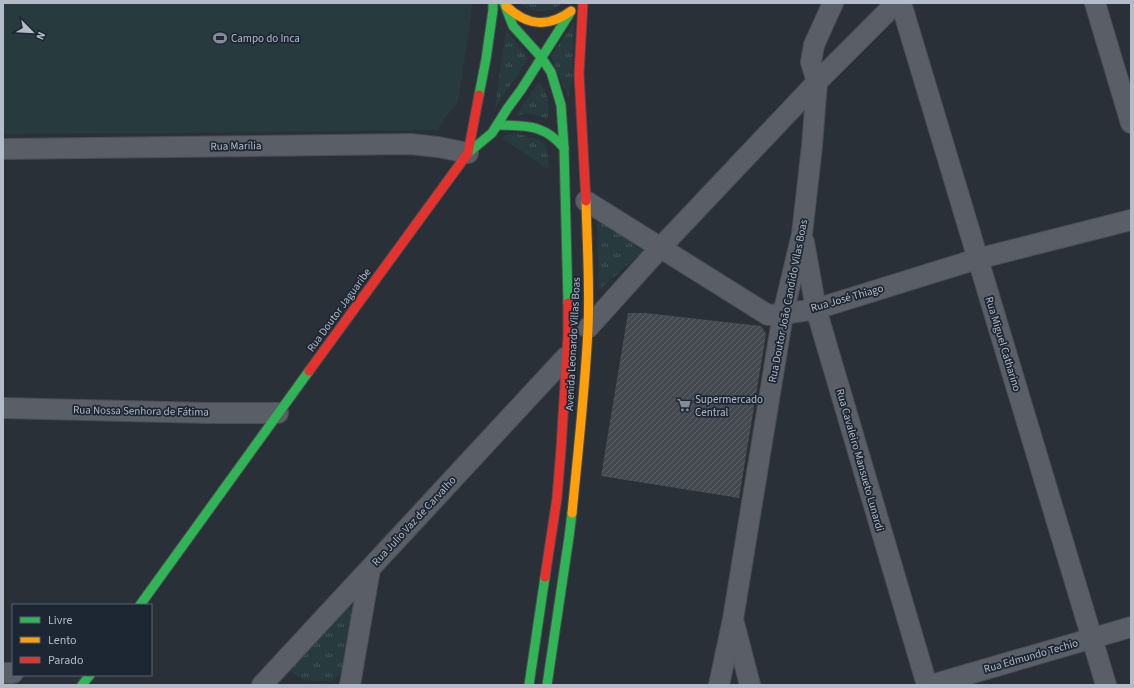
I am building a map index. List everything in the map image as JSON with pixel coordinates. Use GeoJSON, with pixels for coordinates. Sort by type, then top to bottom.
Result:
{"type":"FeatureCollection","features":[{"type":"Feature","properties":{"kind":"main road","name":"Rua Doutor Jaguaribe"},"geometry":{"type":"LineString","coordinates":[[141,604],[278,412],[468,153],[486,59],[494,3]]}},
{"type":"Feature","properties":{"kind":"main road"},"geometry":{"type":"LineString","coordinates":[[504,3],[514,14],[532,23],[542,24],[552,22],[570,13]]}},
{"type":"Feature","properties":{"kind":"main road","name":"Avenida Leonardo Villas Boas"},"geometry":{"type":"LineString","coordinates":[[504,3],[513,26],[541,57],[551,72],[561,105],[564,148],[568,335],[557,498],[529,685]]}},
{"type":"Feature","properties":{"kind":"main road"},"geometry":{"type":"LineString","coordinates":[[468,153],[492,133],[498,125],[541,57],[578,3]]}},
{"type":"Feature","properties":{"kind":"main road","name":"Avenida Leonardo Villas Boas"},"geometry":{"type":"LineString","coordinates":[[547,685],[569,537],[579,444],[588,328],[586,201],[579,74],[583,3]]}},
{"type":"Feature","properties":{"kind":"main road"},"geometry":{"type":"LineString","coordinates":[[498,125],[530,126],[541,129],[551,134],[564,148]]}},
{"type":"Feature","properties":{"kind":"main road"},"geometry":{"type":"LineString","coordinates":[[82,685],[89,676]]}},
{"type":"Feature","properties":{"kind":"street"},"geometry":{"type":"LineString","coordinates":[[817,82],[811,62],[814,45],[833,3]]}},
{"type":"Feature","properties":{"kind":"street"},"geometry":{"type":"LineString","coordinates":[[588,328],[661,247],[817,82],[896,3]]}},
{"type":"Feature","properties":{"kind":"street","name":"Rua Miguel Catharino"},"geometry":{"type":"LineString","coordinates":[[901,3],[1106,685]]}},
{"type":"Feature","properties":{"kind":"street"},"geometry":{"type":"LineString","coordinates":[[1095,3],[1131,123]]}},
{"type":"Feature","properties":{"kind":"street","name":"Rua Doutor João Candido Vilas Boas"},"geometry":{"type":"LineString","coordinates":[[719,685],[732,619],[783,314],[802,234],[812,146],[817,82]]}},
{"type":"Feature","properties":{"kind":"street","name":"Rua Marília"},"geometry":{"type":"LineString","coordinates":[[3,149],[410,144],[438,147],[468,153]]}},
{"type":"Feature","properties":{"kind":"street","name":"Rua José Thiago"},"geometry":{"type":"LineString","coordinates":[[586,201],[768,315],[816,309],[977,259],[1131,220]]}},
{"type":"Feature","properties":{"kind":"street","name":"Rua Cavaleiro Mansueto Lunardi"},"geometry":{"type":"LineString","coordinates":[[802,234],[816,309],[927,685]]}},
{"type":"Feature","properties":{"kind":"street","name":"Rua Julio Vaz de Carvalho"},"geometry":{"type":"LineString","coordinates":[[268,684],[370,569],[566,357]]}},
{"type":"Feature","properties":{"kind":"street","name":"Rua Nossa Senhora de Fátima"},"geometry":{"type":"LineString","coordinates":[[3,408],[207,413],[278,412]]}},
{"type":"Feature","properties":{"kind":"street"},"geometry":{"type":"LineString","coordinates":[[350,685],[370,569]]}},
{"type":"Feature","properties":{"kind":"street"},"geometry":{"type":"LineString","coordinates":[[732,619],[750,685]]}},
{"type":"Feature","properties":{"kind":"street","name":"Rua Edmundo Techio"},"geometry":{"type":"LineString","coordinates":[[930,685],[1131,628]]}},
{"type":"Feature","properties":{"kind":"green space"},"geometry":{"type":"Polygon","coordinates":[[[3,3],[473,3],[458,102],[437,130],[3,134],[3,3]]]}},
{"type":"Feature","properties":{"kind":"green space"},"geometry":{"type":"Polygon","coordinates":[[[519,3],[562,3],[547,11],[535,11],[519,3]]]}},
{"type":"Feature","properties":{"kind":"green space"},"geometry":{"type":"Polygon","coordinates":[[[574,22],[572,81],[568,98],[551,56],[574,22]]]}},
{"type":"Feature","properties":{"kind":"green space"},"geometry":{"type":"Polygon","coordinates":[[[506,29],[528,59],[495,108],[506,29]]]}},
{"type":"Feature","properties":{"kind":"green space"},"geometry":{"type":"Polygon","coordinates":[[[539,82],[545,91],[548,100],[549,109],[547,120],[533,114],[518,115],[519,110],[539,82]]]}},
{"type":"Feature","properties":{"kind":"green space"},"geometry":{"type":"Polygon","coordinates":[[[514,133],[538,139],[545,145],[548,158],[548,169],[502,139],[506,135],[514,133]]]}},
{"type":"Feature","properties":{"kind":"green space"},"geometry":{"type":"Polygon","coordinates":[[[597,218],[643,251],[599,290],[597,218]]]}},
{"type":"Feature","properties":{"kind":"green space"},"geometry":{"type":"Polygon","coordinates":[[[347,607],[354,607],[341,674],[331,681],[320,681],[304,680],[290,671],[347,607]]]}},
{"type":"Feature","properties":{"kind":"building","name":"Supermercado Central"},"geometry":{"type":"Polygon","coordinates":[[[628,313],[645,313],[761,326],[766,334],[739,498],[601,476],[628,313]]]}},
{"type":"Feature","properties":{"kind":"traffic: fast"},"geometry":{"type":"LineString","coordinates":[[479,95],[486,59],[493,3]]}},
{"type":"Feature","properties":{"kind":"traffic: fast"},"geometry":{"type":"LineString","coordinates":[[504,3],[513,26],[541,57],[551,72],[561,105],[564,148],[568,303]]}},
{"type":"Feature","properties":{"kind":"traffic: fast"},"geometry":{"type":"LineString","coordinates":[[468,153],[492,133],[570,13]]}},
{"type":"Feature","properties":{"kind":"traffic: fast"},"geometry":{"type":"LineString","coordinates":[[498,125],[526,126],[542,130],[557,140],[564,148]]}},
{"type":"Feature","properties":{"kind":"traffic: fast"},"geometry":{"type":"LineString","coordinates":[[141,604],[309,371]]}},
{"type":"Feature","properties":{"kind":"traffic: fast"},"geometry":{"type":"LineString","coordinates":[[547,685],[572,513]]}},
{"type":"Feature","properties":{"kind":"traffic: fast"},"geometry":{"type":"LineString","coordinates":[[529,685],[545,577]]}},
{"type":"Feature","properties":{"kind":"traffic: fast"},"geometry":{"type":"LineString","coordinates":[[82,685],[89,676]]}},
{"type":"Feature","properties":{"kind":"traffic: slow"},"geometry":{"type":"LineString","coordinates":[[506,6],[522,18],[538,22],[554,20],[571,11]]}},
{"type":"Feature","properties":{"kind":"traffic: slow"},"geometry":{"type":"LineString","coordinates":[[572,513],[583,398],[589,313],[586,201]]}},
{"type":"Feature","properties":{"kind":"traffic: jam"},"geometry":{"type":"LineString","coordinates":[[583,3],[579,74],[586,201]]}},
{"type":"Feature","properties":{"kind":"traffic: jam"},"geometry":{"type":"LineString","coordinates":[[309,371],[468,153],[479,95]]}},
{"type":"Feature","properties":{"kind":"traffic: jam"},"geometry":{"type":"LineString","coordinates":[[545,577],[557,498],[568,335],[568,303]]}},
{"type":"Feature","properties":{"kind":"place","name":"Campo do Inca"},"geometry":{"type":"Point","coordinates":[220,38]}},
{"type":"Feature","properties":{"kind":"place","name":"Supermercado Central"},"geometry":{"type":"Point","coordinates":[684,405]}}]}
